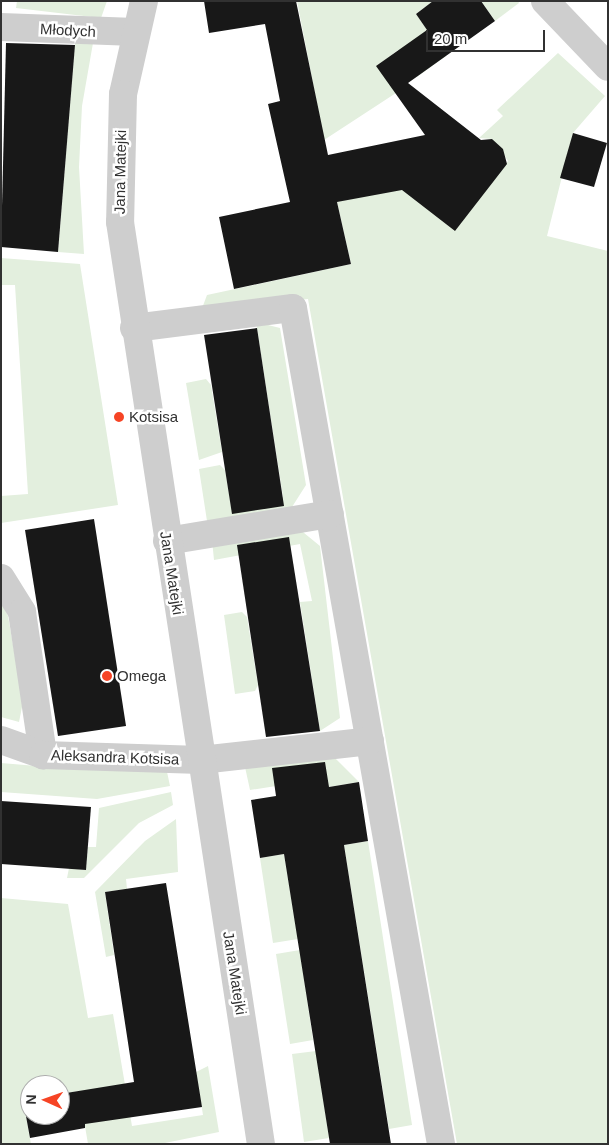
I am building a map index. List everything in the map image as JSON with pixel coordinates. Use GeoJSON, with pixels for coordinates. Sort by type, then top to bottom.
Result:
{"type":"FeatureCollection","features":[{"type":"Feature","properties":{"kind":"street","name":"Jana Matejki"},"geometry":{"type":"LineString","coordinates":[[144,1],[135,32],[123,94],[118,178],[134,328],[261,1144]]}},
{"type":"Feature","properties":{"kind":"street"},"geometry":{"type":"LineString","coordinates":[[545,1],[608,67]]}},
{"type":"Feature","properties":{"kind":"street","name":"Młodych"},"geometry":{"type":"LineString","coordinates":[[1,27],[135,32]]}},
{"type":"Feature","properties":{"kind":"street"},"geometry":{"type":"LineString","coordinates":[[134,328],[293,308],[441,1144]]}},
{"type":"Feature","properties":{"kind":"street"},"geometry":{"type":"LineString","coordinates":[[167,541],[330,514]]}},
{"type":"Feature","properties":{"kind":"street"},"geometry":{"type":"LineString","coordinates":[[1,578],[22,612],[43,755]]}},
{"type":"Feature","properties":{"kind":"street","name":"Aleksandra Kotsisa"},"geometry":{"type":"LineString","coordinates":[[1,740],[43,755],[202,760],[370,741]]}},
{"type":"Feature","properties":{"kind":"green space"},"geometry":{"type":"Polygon","coordinates":[[[17,1],[107,1],[101,18],[16,8],[17,1]]]}},
{"type":"Feature","properties":{"kind":"green space"},"geometry":{"type":"Polygon","coordinates":[[[297,1],[433,1],[416,14],[446,56],[417,77],[398,50],[377,66],[396,93],[324,140],[297,1]]]}},
{"type":"Feature","properties":{"kind":"green space"},"geometry":{"type":"Polygon","coordinates":[[[481,1],[518,1],[519,3],[495,21],[481,1]]]}},
{"type":"Feature","properties":{"kind":"green space"},"geometry":{"type":"Polygon","coordinates":[[[75,42],[93,43],[82,106],[79,167],[84,254],[58,252],[75,42]]]}},
{"type":"Feature","properties":{"kind":"green space"},"geometry":{"type":"Polygon","coordinates":[[[558,53],[605,96],[573,133],[547,236],[608,251],[608,1144],[457,1144],[308,299],[201,311],[207,295],[351,264],[337,202],[405,184],[458,226],[508,161],[492,139],[479,138],[503,116],[497,110],[558,53]]]}},
{"type":"Feature","properties":{"kind":"green space"},"geometry":{"type":"Polygon","coordinates":[[[1,258],[80,264],[118,505],[1,523],[1,496],[28,494],[15,285],[1,285],[1,258]]]}},
{"type":"Feature","properties":{"kind":"green space"},"geometry":{"type":"Polygon","coordinates":[[[256,322],[280,328],[306,485],[292,507],[207,521],[199,469],[220,465],[225,470],[231,506],[283,497],[256,322]]]}},
{"type":"Feature","properties":{"kind":"green space"},"geometry":{"type":"Polygon","coordinates":[[[206,379],[211,385],[222,452],[199,460],[186,383],[206,379]]]}},
{"type":"Feature","properties":{"kind":"green space"},"geometry":{"type":"Polygon","coordinates":[[[298,528],[320,546],[340,718],[320,731],[300,602],[312,601],[300,544],[214,560],[212,540],[298,528]]]}},
{"type":"Feature","properties":{"kind":"green space"},"geometry":{"type":"Polygon","coordinates":[[[1,600],[8,616],[23,702],[19,722],[1,717],[1,600]]]}},
{"type":"Feature","properties":{"kind":"green space"},"geometry":{"type":"Polygon","coordinates":[[[242,612],[247,617],[258,685],[255,691],[235,694],[224,615],[242,612]]]}},
{"type":"Feature","properties":{"kind":"green space"},"geometry":{"type":"Polygon","coordinates":[[[331,754],[359,782],[317,789],[314,780],[250,790],[245,767],[331,754]]]}},
{"type":"Feature","properties":{"kind":"green space"},"geometry":{"type":"Polygon","coordinates":[[[1,763],[60,768],[166,767],[170,786],[97,799],[1,792],[1,763]]]}},
{"type":"Feature","properties":{"kind":"green space"},"geometry":{"type":"Polygon","coordinates":[[[171,792],[173,805],[139,823],[84,878],[67,878],[69,868],[86,870],[88,847],[96,847],[99,808],[171,792]]]}},
{"type":"Feature","properties":{"kind":"green space"},"geometry":{"type":"Polygon","coordinates":[[[176,819],[178,872],[126,879],[127,889],[105,892],[114,955],[106,957],[95,892],[145,841],[176,819]]]}},
{"type":"Feature","properties":{"kind":"green space"},"geometry":{"type":"Polygon","coordinates":[[[368,841],[412,1125],[389,1129],[344,845],[368,841]]]}},
{"type":"Feature","properties":{"kind":"green space"},"geometry":{"type":"Polygon","coordinates":[[[284,854],[298,939],[273,943],[260,858],[284,854]]]}},
{"type":"Feature","properties":{"kind":"green space"},"geometry":{"type":"Polygon","coordinates":[[[1,898],[68,904],[88,1018],[113,1014],[132,1126],[203,1115],[196,1072],[208,1066],[219,1132],[160,1144],[88,1144],[79,1091],[70,1092],[70,1075],[20,1075],[20,1125],[28,1125],[31,1144],[1,1144],[1,898]]]}},
{"type":"Feature","properties":{"kind":"green space"},"geometry":{"type":"Polygon","coordinates":[[[300,950],[313,1040],[290,1044],[276,954],[300,950]]]}},
{"type":"Feature","properties":{"kind":"green space"},"geometry":{"type":"Polygon","coordinates":[[[316,1051],[329,1138],[304,1142],[292,1054],[316,1051]]]}},
{"type":"Feature","properties":{"kind":"building"},"geometry":{"type":"Polygon","coordinates":[[[204,1],[296,1],[328,155],[425,135],[376,66],[427,30],[416,14],[433,1],[481,1],[495,21],[408,83],[481,140],[492,139],[503,149],[507,164],[455,231],[402,190],[337,202],[351,264],[234,289],[219,217],[290,202],[268,104],[280,101],[265,24],[209,33],[204,1]]]}},
{"type":"Feature","properties":{"kind":"building"},"geometry":{"type":"Polygon","coordinates":[[[6,43],[75,45],[58,252],[1,247],[6,43]]]}},
{"type":"Feature","properties":{"kind":"building"},"geometry":{"type":"Polygon","coordinates":[[[573,133],[607,143],[594,187],[560,178],[573,133]]]}},
{"type":"Feature","properties":{"kind":"building"},"geometry":{"type":"Polygon","coordinates":[[[257,328],[284,506],[232,514],[204,335],[257,328]]]}},
{"type":"Feature","properties":{"kind":"building"},"geometry":{"type":"Polygon","coordinates":[[[94,519],[126,726],[58,736],[25,530],[94,519]]]}},
{"type":"Feature","properties":{"kind":"building"},"geometry":{"type":"Polygon","coordinates":[[[289,537],[320,731],[266,737],[237,545],[289,537]]]}},
{"type":"Feature","properties":{"kind":"building"},"geometry":{"type":"Polygon","coordinates":[[[325,762],[329,787],[359,782],[368,841],[344,845],[391,1144],[330,1144],[284,854],[260,858],[251,800],[276,796],[272,768],[325,762]]]}},
{"type":"Feature","properties":{"kind":"building"},"geometry":{"type":"Polygon","coordinates":[[[1,801],[91,807],[86,870],[1,864],[1,801]]]}},
{"type":"Feature","properties":{"kind":"building"},"geometry":{"type":"Polygon","coordinates":[[[166,883],[202,1107],[85,1124],[85,1128],[30,1138],[28,1125],[70,1125],[70,1092],[134,1082],[105,892],[166,883]]]}},
{"type":"Feature","properties":{"kind":"place","name":"Kotsisa"},"geometry":{"type":"Point","coordinates":[119,417]}},
{"type":"Feature","properties":{"kind":"place","name":"Omega"},"geometry":{"type":"Point","coordinates":[107,676]}}]}
